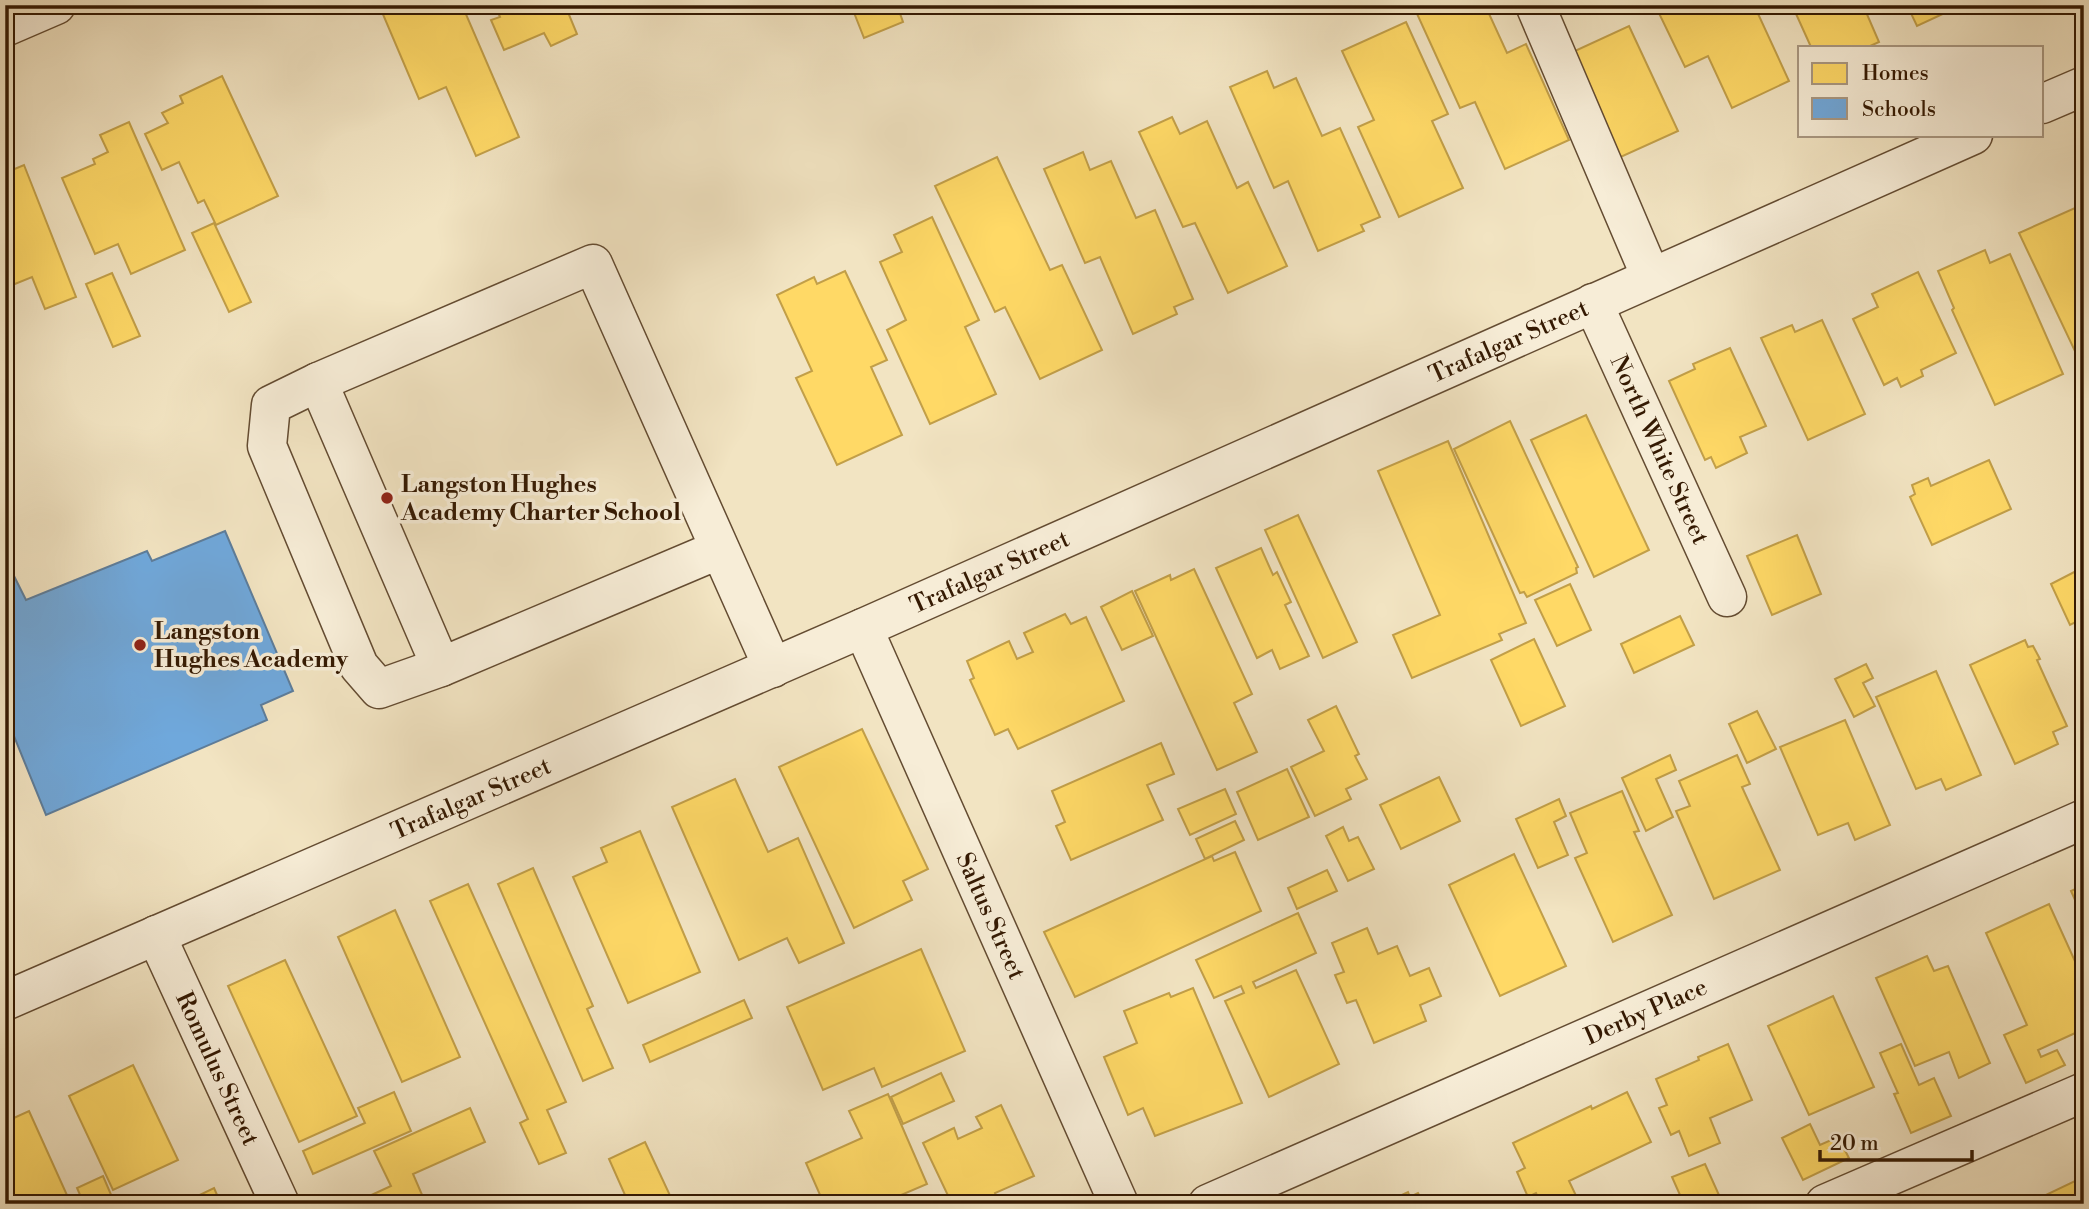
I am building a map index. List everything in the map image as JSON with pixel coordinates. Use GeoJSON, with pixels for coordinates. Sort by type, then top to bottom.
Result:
{"type":"FeatureCollection","features":[{"type":"Feature","properties":{"kind":"street"},"geometry":{"type":"LineString","coordinates":[[5,27],[56,5]]}},
{"type":"Feature","properties":{"kind":"street"},"geometry":{"type":"LineString","coordinates":[[1535,5],[1651,277]]}},
{"type":"Feature","properties":{"kind":"street"},"geometry":{"type":"LineString","coordinates":[[2044,103],[2084,86]]}},
{"type":"Feature","properties":{"kind":"street","name":"Trafalgar Street"},"geometry":{"type":"LineString","coordinates":[[5,1001],[773,668],[1971,136]]}},
{"type":"Feature","properties":{"kind":"street"},"geometry":{"type":"LineString","coordinates":[[720,549],[441,667],[379,689],[359,666],[267,446],[271,405],[318,382],[593,264],[720,549],[773,668]]}},
{"type":"Feature","properties":{"kind":"street","name":"North White Street"},"geometry":{"type":"LineString","coordinates":[[1593,303],[1727,597]]}},
{"type":"Feature","properties":{"kind":"street"},"geometry":{"type":"LineString","coordinates":[[318,382],[441,667]]}},
{"type":"Feature","properties":{"kind":"street","name":"Saltus Street"},"geometry":{"type":"LineString","coordinates":[[863,628],[1119,1204]]}},
{"type":"Feature","properties":{"kind":"street","name":"Derby Place"},"geometry":{"type":"LineString","coordinates":[[1208,1204],[2084,818]]}},
{"type":"Feature","properties":{"kind":"street","name":"Romulus Street"},"geometry":{"type":"LineString","coordinates":[[156,935],[280,1204]]}},
{"type":"Feature","properties":{"kind":"street"},"geometry":{"type":"LineString","coordinates":[[1825,1204],[2084,1092]]}},
{"type":"Feature","properties":{"kind":"building: Homes"},"geometry":{"type":"Polygon","coordinates":[[[379,5],[462,5],[519,137],[476,156],[446,87],[419,99],[379,5]]]}},
{"type":"Feature","properties":{"kind":"building: Homes"},"geometry":{"type":"Polygon","coordinates":[[[495,5],[565,5],[577,34],[551,46],[544,33],[504,50],[491,20],[500,17],[495,5]]]}},
{"type":"Feature","properties":{"kind":"building: Homes"},"geometry":{"type":"Polygon","coordinates":[[[851,5],[897,5],[903,22],[864,38],[851,5]]]}},
{"type":"Feature","properties":{"kind":"building: Homes"},"geometry":{"type":"Polygon","coordinates":[[[1413,5],[1485,5],[1507,53],[1526,44],[1569,140],[1505,169],[1475,102],[1460,108],[1413,5]]]}},
{"type":"Feature","properties":{"kind":"building: Homes"},"geometry":{"type":"Polygon","coordinates":[[[1655,5],[1754,5],[1789,81],[1732,108],[1708,56],[1685,67],[1655,5]]]}},
{"type":"Feature","properties":{"kind":"building: Homes"},"geometry":{"type":"Polygon","coordinates":[[[1792,5],[1863,5],[1879,42],[1870,46],[1811,46],[1792,5]]]}},
{"type":"Feature","properties":{"kind":"building: Homes"},"geometry":{"type":"Polygon","coordinates":[[[1907,5],[1962,5],[1917,26],[1907,5]]]}},
{"type":"Feature","properties":{"kind":"building: Homes"},"geometry":{"type":"Polygon","coordinates":[[[1406,22],[1448,114],[1432,121],[1463,188],[1399,217],[1358,127],[1374,120],[1342,51],[1406,22]]]}},
{"type":"Feature","properties":{"kind":"building: Homes"},"geometry":{"type":"Polygon","coordinates":[[[1629,26],[1678,131],[1614,160],[1564,56],[1629,26]]]}},
{"type":"Feature","properties":{"kind":"building: Homes"},"geometry":{"type":"Polygon","coordinates":[[[1267,71],[1274,88],[1296,78],[1322,136],[1340,128],[1380,217],[1361,225],[1364,231],[1318,251],[1288,181],[1274,188],[1230,87],[1267,71]]]}},
{"type":"Feature","properties":{"kind":"building: Homes"},"geometry":{"type":"Polygon","coordinates":[[[222,76],[278,196],[216,225],[204,200],[198,203],[179,162],[162,170],[145,134],[168,123],[162,113],[183,103],[180,96],[222,76]]]}},
{"type":"Feature","properties":{"kind":"building: Homes"},"geometry":{"type":"Polygon","coordinates":[[[1172,117],[1180,134],[1207,121],[1237,188],[1248,182],[1287,266],[1228,293],[1195,223],[1183,227],[1139,132],[1172,117]]]}},
{"type":"Feature","properties":{"kind":"building: Homes"},"geometry":{"type":"Polygon","coordinates":[[[129,122],[185,250],[131,274],[118,244],[95,254],[62,178],[95,164],[93,159],[108,152],[100,135],[129,122]]]}},
{"type":"Feature","properties":{"kind":"building: Homes"},"geometry":{"type":"Polygon","coordinates":[[[1083,152],[1090,170],[1111,161],[1136,218],[1155,210],[1193,299],[1174,307],[1177,314],[1133,334],[1100,257],[1085,263],[1044,169],[1083,152]]]}},
{"type":"Feature","properties":{"kind":"building: Homes"},"geometry":{"type":"Polygon","coordinates":[[[997,157],[1050,270],[1062,265],[1102,350],[1040,379],[1005,307],[995,312],[935,186],[997,157]]]}},
{"type":"Feature","properties":{"kind":"building: Homes"},"geometry":{"type":"Polygon","coordinates":[[[24,165],[76,297],[45,309],[32,277],[5,288],[5,173],[24,165]]]}},
{"type":"Feature","properties":{"kind":"building: Homes"},"geometry":{"type":"Polygon","coordinates":[[[2084,204],[2084,365],[2082,366],[2019,233],[2084,204]]]}},
{"type":"Feature","properties":{"kind":"building: Homes"},"geometry":{"type":"Polygon","coordinates":[[[932,217],[979,320],[965,327],[996,394],[930,424],[887,330],[906,320],[880,262],[902,252],[894,235],[932,217]]]}},
{"type":"Feature","properties":{"kind":"building: Homes"},"geometry":{"type":"Polygon","coordinates":[[[214,223],[251,302],[229,312],[192,233],[214,223]]]}},
{"type":"Feature","properties":{"kind":"building: Homes"},"geometry":{"type":"Polygon","coordinates":[[[1985,250],[1990,263],[2010,254],[2063,374],[1995,405],[1952,310],[1954,308],[1938,271],[1985,250]]]}},
{"type":"Feature","properties":{"kind":"building: Homes"},"geometry":{"type":"Polygon","coordinates":[[[845,271],[887,360],[871,367],[902,435],[837,465],[796,378],[812,371],[777,295],[814,277],[817,284],[845,271]]]}},
{"type":"Feature","properties":{"kind":"building: Homes"},"geometry":{"type":"Polygon","coordinates":[[[1918,272],[1956,353],[1921,370],[1923,376],[1901,387],[1897,378],[1884,385],[1853,319],[1878,307],[1872,294],[1918,272]]]}},
{"type":"Feature","properties":{"kind":"building: Homes"},"geometry":{"type":"Polygon","coordinates":[[[112,273],[140,336],[113,347],[86,284],[112,273]]]}},
{"type":"Feature","properties":{"kind":"building: Homes"},"geometry":{"type":"Polygon","coordinates":[[[1822,320],[1865,414],[1808,440],[1761,338],[1792,325],[1795,332],[1822,320]]]}},
{"type":"Feature","properties":{"kind":"building: Homes"},"geometry":{"type":"Polygon","coordinates":[[[1730,348],[1766,426],[1740,437],[1747,453],[1716,468],[1711,457],[1705,460],[1669,381],[1695,369],[1693,364],[1730,348]]]}},
{"type":"Feature","properties":{"kind":"building: Homes"},"geometry":{"type":"Polygon","coordinates":[[[1586,415],[1649,550],[1594,577],[1531,440],[1586,415]]]}},
{"type":"Feature","properties":{"kind":"building: Homes"},"geometry":{"type":"Polygon","coordinates":[[[1510,421],[1578,567],[1577,573],[1527,597],[1524,592],[1520,593],[1454,449],[1510,421]]]}},
{"type":"Feature","properties":{"kind":"building: Homes"},"geometry":{"type":"Polygon","coordinates":[[[1448,441],[1526,623],[1499,634],[1502,640],[1412,678],[1393,635],[1440,615],[1378,471],[1448,441]]]}},
{"type":"Feature","properties":{"kind":"building: Homes"},"geometry":{"type":"Polygon","coordinates":[[[1989,460],[2011,509],[1932,545],[1910,497],[1915,494],[1912,485],[1928,478],[1931,486],[1989,460]]]}},
{"type":"Feature","properties":{"kind":"building: Homes"},"geometry":{"type":"Polygon","coordinates":[[[1298,515],[1357,642],[1323,658],[1265,530],[1298,515]]]}},
{"type":"Feature","properties":{"kind":"building: Homes"},"geometry":{"type":"Polygon","coordinates":[[[1797,535],[1821,594],[1772,615],[1747,556],[1797,535]]]}},
{"type":"Feature","properties":{"kind":"building: Homes"},"geometry":{"type":"Polygon","coordinates":[[[1261,548],[1273,575],[1277,572],[1291,602],[1285,605],[1309,656],[1280,669],[1272,650],[1257,658],[1216,568],[1261,548]]]}},
{"type":"Feature","properties":{"kind":"building: Homes"},"geometry":{"type":"Polygon","coordinates":[[[2084,567],[2084,588],[2080,590],[2084,598],[2084,618],[2070,625],[2051,584],[2084,567]]]}},
{"type":"Feature","properties":{"kind":"building: Homes"},"geometry":{"type":"Polygon","coordinates":[[[1194,569],[1252,694],[1234,703],[1257,752],[1217,770],[1135,591],[1170,575],[1171,580],[1194,569]]]}},
{"type":"Feature","properties":{"kind":"building: Homes"},"geometry":{"type":"Polygon","coordinates":[[[1570,584],[1591,630],[1557,646],[1535,600],[1570,584]]]}},
{"type":"Feature","properties":{"kind":"building: Homes"},"geometry":{"type":"Polygon","coordinates":[[[1132,591],[1153,636],[1122,650],[1101,607],[1132,591]]]}},
{"type":"Feature","properties":{"kind":"building: Homes"},"geometry":{"type":"Polygon","coordinates":[[[1065,614],[1071,624],[1086,617],[1124,701],[1018,749],[1008,729],[995,735],[970,680],[974,678],[967,661],[1009,641],[1017,659],[1033,652],[1024,633],[1065,614]]]}},
{"type":"Feature","properties":{"kind":"building: Homes"},"geometry":{"type":"Polygon","coordinates":[[[1680,616],[1694,645],[1634,673],[1621,644],[1680,616]]]}},
{"type":"Feature","properties":{"kind":"building: Homes"},"geometry":{"type":"Polygon","coordinates":[[[1534,639],[1565,706],[1521,726],[1491,660],[1534,639]]]}},
{"type":"Feature","properties":{"kind":"building: Homes"},"geometry":{"type":"Polygon","coordinates":[[[2025,640],[2028,647],[2033,646],[2040,659],[2037,660],[2067,726],[2053,732],[2058,744],[2015,764],[1970,665],[2025,640]]]}},
{"type":"Feature","properties":{"kind":"building: Homes"},"geometry":{"type":"Polygon","coordinates":[[[1866,664],[1873,678],[1863,683],[1875,706],[1854,717],[1835,679],[1866,664]]]}},
{"type":"Feature","properties":{"kind":"building: Homes"},"geometry":{"type":"Polygon","coordinates":[[[1936,671],[1981,775],[1946,790],[1941,779],[1916,789],[1876,697],[1936,671]]]}},
{"type":"Feature","properties":{"kind":"building: Homes"},"geometry":{"type":"Polygon","coordinates":[[[1336,706],[1359,754],[1355,756],[1367,779],[1346,789],[1351,799],[1315,816],[1291,767],[1324,751],[1308,720],[1336,706]]]}},
{"type":"Feature","properties":{"kind":"building: Homes"},"geometry":{"type":"Polygon","coordinates":[[[1757,711],[1776,749],[1747,763],[1729,724],[1757,711]]]}},
{"type":"Feature","properties":{"kind":"building: Homes"},"geometry":{"type":"Polygon","coordinates":[[[1845,720],[1890,825],[1855,840],[1848,823],[1818,835],[1780,747],[1845,720]]]}},
{"type":"Feature","properties":{"kind":"building: Homes"},"geometry":{"type":"Polygon","coordinates":[[[862,729],[928,869],[903,881],[912,900],[854,928],[779,767],[862,729]]]}},
{"type":"Feature","properties":{"kind":"building: Homes"},"geometry":{"type":"Polygon","coordinates":[[[1161,743],[1174,774],[1147,785],[1163,820],[1071,860],[1056,826],[1065,822],[1052,791],[1161,743]]]}},
{"type":"Feature","properties":{"kind":"building: Homes"},"geometry":{"type":"Polygon","coordinates":[[[1670,755],[1676,770],[1656,779],[1673,817],[1646,831],[1622,778],[1670,755]]]}},
{"type":"Feature","properties":{"kind":"building: Homes"},"geometry":{"type":"Polygon","coordinates":[[[1737,755],[1750,784],[1742,787],[1780,870],[1714,899],[1676,811],[1690,806],[1679,781],[1737,755]]]}},
{"type":"Feature","properties":{"kind":"building: Homes"},"geometry":{"type":"Polygon","coordinates":[[[1287,769],[1309,817],[1258,840],[1237,792],[1287,769]]]}},
{"type":"Feature","properties":{"kind":"building: Homes"},"geometry":{"type":"Polygon","coordinates":[[[1439,777],[1460,821],[1401,849],[1380,805],[1439,777]]]}},
{"type":"Feature","properties":{"kind":"building: Homes"},"geometry":{"type":"Polygon","coordinates":[[[735,779],[768,852],[798,838],[844,943],[799,963],[787,938],[739,960],[672,807],[735,779]]]}},
{"type":"Feature","properties":{"kind":"building: Homes"},"geometry":{"type":"Polygon","coordinates":[[[1225,789],[1236,814],[1190,835],[1178,809],[1225,789]]]}},
{"type":"Feature","properties":{"kind":"building: Homes"},"geometry":{"type":"Polygon","coordinates":[[[1622,791],[1639,831],[1634,832],[1672,915],[1613,942],[1575,858],[1587,853],[1570,813],[1622,791]]]}},
{"type":"Feature","properties":{"kind":"building: Homes"},"geometry":{"type":"Polygon","coordinates":[[[1559,799],[1566,816],[1554,822],[1568,855],[1538,868],[1516,819],[1559,799]]]}},
{"type":"Feature","properties":{"kind":"building: Homes"},"geometry":{"type":"Polygon","coordinates":[[[1235,821],[1244,840],[1205,859],[1196,839],[1235,821]]]}},
{"type":"Feature","properties":{"kind":"building: Homes"},"geometry":{"type":"Polygon","coordinates":[[[1343,827],[1349,841],[1358,837],[1374,869],[1348,881],[1326,836],[1343,827]]]}},
{"type":"Feature","properties":{"kind":"building: Homes"},"geometry":{"type":"Polygon","coordinates":[[[640,831],[700,972],[628,1003],[573,877],[607,862],[601,848],[640,831]]]}},
{"type":"Feature","properties":{"kind":"building: Homes"},"geometry":{"type":"Polygon","coordinates":[[[1235,852],[1261,911],[1075,997],[1044,932],[1212,856],[1214,861],[1235,852]]]}},
{"type":"Feature","properties":{"kind":"building: Homes"},"geometry":{"type":"Polygon","coordinates":[[[1514,854],[1566,966],[1500,996],[1449,885],[1514,854]]]}},
{"type":"Feature","properties":{"kind":"building: Homes"},"geometry":{"type":"Polygon","coordinates":[[[533,868],[593,1006],[587,1009],[613,1068],[583,1081],[498,884],[533,868]]]}},
{"type":"Feature","properties":{"kind":"building: Homes"},"geometry":{"type":"Polygon","coordinates":[[[1327,870],[1337,891],[1297,909],[1288,888],[1327,870]]]}},
{"type":"Feature","properties":{"kind":"building: Homes"},"geometry":{"type":"Polygon","coordinates":[[[468,884],[566,1102],[547,1110],[566,1153],[539,1164],[520,1123],[528,1119],[430,901],[468,884]]]}},
{"type":"Feature","properties":{"kind":"building: Homes"},"geometry":{"type":"Polygon","coordinates":[[[2084,885],[2084,920],[2071,891],[2084,885]]]}},
{"type":"Feature","properties":{"kind":"building: Homes"},"geometry":{"type":"Polygon","coordinates":[[[2049,904],[2084,981],[2084,1029],[2038,1050],[2041,1057],[2057,1050],[2065,1065],[2026,1083],[2004,1035],[2027,1025],[1986,933],[2049,904]]]}},
{"type":"Feature","properties":{"kind":"building: Homes"},"geometry":{"type":"Polygon","coordinates":[[[395,910],[460,1057],[402,1082],[338,937],[395,910]]]}},
{"type":"Feature","properties":{"kind":"building: Homes"},"geometry":{"type":"Polygon","coordinates":[[[1298,913],[1316,953],[1253,982],[1256,988],[1296,970],[1339,1064],[1269,1097],[1225,1001],[1244,993],[1241,986],[1214,998],[1196,960],[1298,913]]]}},
{"type":"Feature","properties":{"kind":"building: Homes"},"geometry":{"type":"Polygon","coordinates":[[[1367,928],[1378,954],[1397,946],[1410,976],[1429,968],[1441,996],[1420,1005],[1426,1021],[1374,1043],[1356,1000],[1347,1003],[1335,975],[1344,972],[1332,943],[1367,928]]]}},
{"type":"Feature","properties":{"kind":"building: Homes"},"geometry":{"type":"Polygon","coordinates":[[[921,949],[965,1051],[882,1087],[874,1068],[823,1090],[787,1007],[921,949]]]}},
{"type":"Feature","properties":{"kind":"building: Homes"},"geometry":{"type":"Polygon","coordinates":[[[1927,956],[1934,971],[1948,966],[1990,1063],[1959,1078],[1949,1052],[1915,1066],[1876,978],[1927,956]]]}},
{"type":"Feature","properties":{"kind":"building: Homes"},"geometry":{"type":"Polygon","coordinates":[[[285,960],[357,1116],[299,1142],[228,986],[285,960]]]}},
{"type":"Feature","properties":{"kind":"building: Homes"},"geometry":{"type":"Polygon","coordinates":[[[1193,988],[1242,1103],[1155,1136],[1143,1108],[1128,1115],[1104,1057],[1137,1043],[1124,1011],[1169,993],[1171,997],[1193,988]]]}},
{"type":"Feature","properties":{"kind":"building: Homes"},"geometry":{"type":"Polygon","coordinates":[[[1833,996],[1874,1087],[1809,1115],[1768,1026],[1833,996]]]}},
{"type":"Feature","properties":{"kind":"building: Homes"},"geometry":{"type":"Polygon","coordinates":[[[744,1000],[752,1018],[650,1062],[643,1045],[744,1000]]]}},
{"type":"Feature","properties":{"kind":"building: Homes"},"geometry":{"type":"Polygon","coordinates":[[[1728,1044],[1752,1100],[1710,1118],[1720,1143],[1689,1156],[1679,1131],[1671,1135],[1659,1108],[1667,1105],[1656,1079],[1728,1044]]]}},
{"type":"Feature","properties":{"kind":"building: Homes"},"geometry":{"type":"Polygon","coordinates":[[[1901,1044],[1919,1085],[1934,1078],[1951,1116],[1911,1133],[1894,1094],[1898,1093],[1880,1053],[1901,1044]]]}},
{"type":"Feature","properties":{"kind":"building: Homes"},"geometry":{"type":"Polygon","coordinates":[[[133,1065],[178,1160],[113,1190],[69,1096],[133,1065]]]}},
{"type":"Feature","properties":{"kind":"building: Homes"},"geometry":{"type":"Polygon","coordinates":[[[941,1073],[954,1101],[903,1124],[891,1097],[941,1073]]]}},
{"type":"Feature","properties":{"kind":"building: Homes"},"geometry":{"type":"Polygon","coordinates":[[[394,1092],[411,1131],[313,1174],[303,1151],[365,1123],[358,1108],[394,1092]]]}},
{"type":"Feature","properties":{"kind":"building: Homes"},"geometry":{"type":"Polygon","coordinates":[[[1627,1092],[1651,1142],[1569,1181],[1580,1204],[1541,1204],[1536,1193],[1528,1197],[1517,1172],[1525,1168],[1513,1143],[1627,1092]]]}},
{"type":"Feature","properties":{"kind":"building: Homes"},"geometry":{"type":"Polygon","coordinates":[[[888,1094],[927,1184],[901,1195],[905,1204],[824,1204],[806,1163],[862,1138],[849,1111],[888,1094]]]}},
{"type":"Feature","properties":{"kind":"building: Homes"},"geometry":{"type":"Polygon","coordinates":[[[1001,1105],[1034,1176],[995,1193],[999,1204],[952,1204],[923,1143],[954,1128],[958,1139],[982,1128],[976,1117],[1001,1105]]]}},
{"type":"Feature","properties":{"kind":"building: Homes"},"geometry":{"type":"Polygon","coordinates":[[[470,1108],[485,1142],[413,1174],[426,1204],[352,1204],[391,1186],[374,1151],[470,1108]]]}},
{"type":"Feature","properties":{"kind":"building: Homes"},"geometry":{"type":"Polygon","coordinates":[[[29,1111],[71,1204],[5,1204],[5,1122],[29,1111]]]}},
{"type":"Feature","properties":{"kind":"building: Homes"},"geometry":{"type":"Polygon","coordinates":[[[1810,1124],[1820,1145],[1838,1137],[1849,1158],[1803,1180],[1782,1138],[1810,1124]]]}},
{"type":"Feature","properties":{"kind":"building: Homes"},"geometry":{"type":"Polygon","coordinates":[[[645,1142],[674,1204],[629,1204],[609,1159],[645,1142]]]}},
{"type":"Feature","properties":{"kind":"building: Homes"},"geometry":{"type":"Polygon","coordinates":[[[1705,1164],[1723,1204],[1684,1204],[1672,1177],[1705,1164]]]}},
{"type":"Feature","properties":{"kind":"building: Homes"},"geometry":{"type":"Polygon","coordinates":[[[103,1176],[115,1204],[84,1204],[77,1188],[103,1176]]]}},
{"type":"Feature","properties":{"kind":"building: Homes"},"geometry":{"type":"Polygon","coordinates":[[[2075,1181],[2084,1198],[2084,1204],[2027,1204],[2075,1181]]]}},
{"type":"Feature","properties":{"kind":"building: Homes"},"geometry":{"type":"Polygon","coordinates":[[[214,1188],[221,1204],[181,1204],[214,1188]]]}},
{"type":"Feature","properties":{"kind":"building: Homes"},"geometry":{"type":"Polygon","coordinates":[[[1408,1192],[1410,1197],[1418,1193],[1424,1204],[1395,1204],[1393,1199],[1408,1192]]]}},
{"type":"Feature","properties":{"kind":"building: Schools","name":"Langston Hughes Academy"},"geometry":{"type":"Polygon","coordinates":[[[225,531],[293,691],[261,705],[267,720],[46,815],[5,714],[5,558],[26,600],[147,551],[152,561],[225,531]]]}},
{"type":"Feature","properties":{"kind":"place","name":"Langston Hughes Academy Charter School"},"geometry":{"type":"Point","coordinates":[387,498]}},
{"type":"Feature","properties":{"kind":"place","name":"Langston Hughes Academy"},"geometry":{"type":"Point","coordinates":[140,645]}}]}
